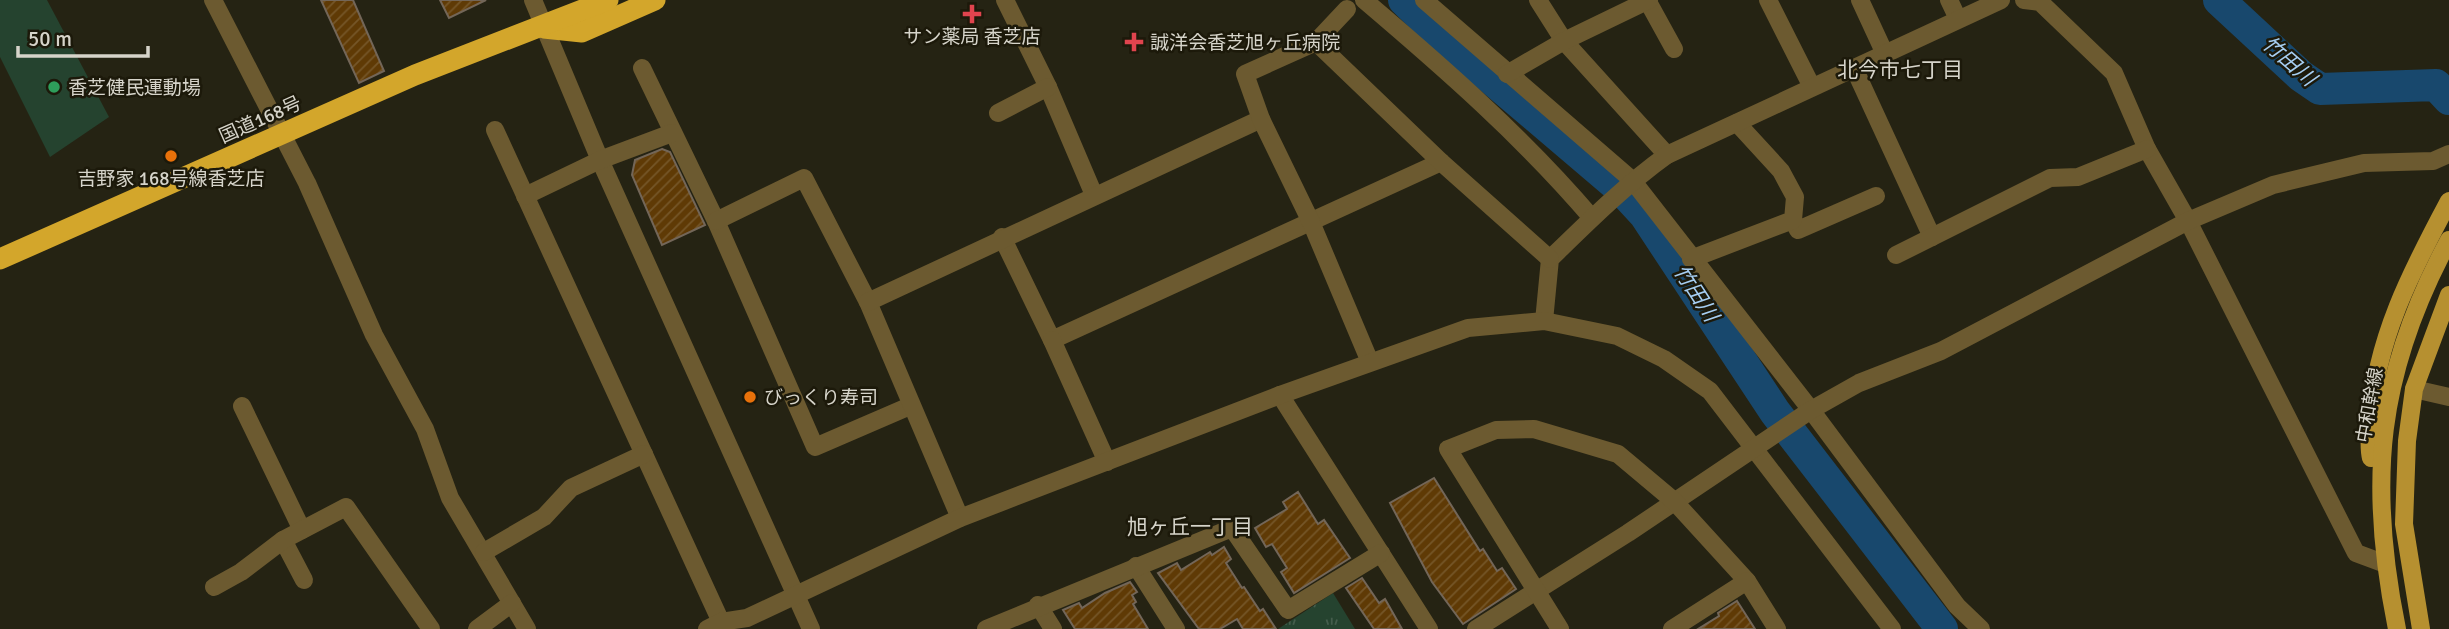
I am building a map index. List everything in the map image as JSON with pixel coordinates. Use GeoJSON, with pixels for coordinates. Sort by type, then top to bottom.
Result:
{"type":"FeatureCollection","features":[{"type":"Feature","properties":{"kind":"highway","name":"国道168号"},"geometry":{"type":"LineString","coordinates":[[0,259],[415,75],[542,28],[608,0]]}},
{"type":"Feature","properties":{"kind":"highway","name":"国道168号"},"geometry":{"type":"LineString","coordinates":[[542,28],[582,32],[655,0]]}},
{"type":"Feature","properties":{"kind":"main road"},"geometry":{"type":"LineString","coordinates":[[2381,499],[2369,451],[2372,394],[2384,341],[2414,267],[2449,201]]}},
{"type":"Feature","properties":{"kind":"main road","name":"中和幹線"},"geometry":{"type":"LineString","coordinates":[[2397,629],[2384,563],[2381,440],[2399,353],[2425,284],[2449,240]]}},
{"type":"Feature","properties":{"kind":"main road"},"geometry":{"type":"LineString","coordinates":[[2421,629],[2404,524],[2407,440],[2414,389],[2449,295]]}},
{"type":"Feature","properties":{"kind":"main road"},"geometry":{"type":"LineString","coordinates":[[2422,362],[2449,330]]}},
{"type":"Feature","properties":{"kind":"street"},"geometry":{"type":"LineString","coordinates":[[213,0],[284,134],[374,335],[425,429],[450,498],[527,629]]}},
{"type":"Feature","properties":{"kind":"street"},"geometry":{"type":"LineString","coordinates":[[533,0],[542,28],[600,160],[811,629]]}},
{"type":"Feature","properties":{"kind":"street"},"geometry":{"type":"LineString","coordinates":[[1005,0],[1048,87],[1094,195]]}},
{"type":"Feature","properties":{"kind":"street"},"geometry":{"type":"LineString","coordinates":[[1364,0],[1458,80],[1596,216]]}},
{"type":"Feature","properties":{"kind":"street"},"geometry":{"type":"LineString","coordinates":[[1424,0],[1629,182],[1957,606],[1981,629]]}},
{"type":"Feature","properties":{"kind":"street"},"geometry":{"type":"LineString","coordinates":[[1538,0],[1564,41],[1667,155]]}},
{"type":"Feature","properties":{"kind":"street"},"geometry":{"type":"LineString","coordinates":[[1507,74],[1564,41],[1648,0],[1674,49]]}},
{"type":"Feature","properties":{"kind":"street"},"geometry":{"type":"LineString","coordinates":[[1768,0],[1812,87]]}},
{"type":"Feature","properties":{"kind":"street"},"geometry":{"type":"LineString","coordinates":[[1860,0],[1885,54]]}},
{"type":"Feature","properties":{"kind":"street"},"geometry":{"type":"LineString","coordinates":[[1949,0],[1958,19]]}},
{"type":"Feature","properties":{"kind":"street"},"geometry":{"type":"LineString","coordinates":[[1544,321],[1550,259],[1629,182],[1667,155],[2001,0]]}},
{"type":"Feature","properties":{"kind":"street"},"geometry":{"type":"LineString","coordinates":[[2035,1],[2115,73],[2147,149],[2188,221],[2356,553],[2384,563]]}},
{"type":"Feature","properties":{"kind":"street"},"geometry":{"type":"LineString","coordinates":[[1347,9],[1316,42],[1245,74],[1261,119],[1311,222],[1370,362]]}},
{"type":"Feature","properties":{"kind":"street"},"geometry":{"type":"LineString","coordinates":[[1316,42],[1441,162],[1550,259]]}},
{"type":"Feature","properties":{"kind":"street"},"geometry":{"type":"LineString","coordinates":[[642,68],[716,221],[815,447],[910,406]]}},
{"type":"Feature","properties":{"kind":"street"},"geometry":{"type":"LineString","coordinates":[[1854,68],[1932,237]]}},
{"type":"Feature","properties":{"kind":"street"},"geometry":{"type":"LineString","coordinates":[[998,113],[1048,87]]}},
{"type":"Feature","properties":{"kind":"street"},"geometry":{"type":"LineString","coordinates":[[868,302],[1002,237],[1261,119]]}},
{"type":"Feature","properties":{"kind":"street"},"geometry":{"type":"LineString","coordinates":[[1737,123],[1781,171],[1795,197],[1793,220],[1798,230],[1876,196]]}},
{"type":"Feature","properties":{"kind":"street"},"geometry":{"type":"LineString","coordinates":[[495,130],[644,454],[714,625],[747,618],[960,518],[1370,362],[1468,328],[1544,321],[1617,336],[1664,359],[1710,391],[1892,629]]}},
{"type":"Feature","properties":{"kind":"street"},"geometry":{"type":"LineString","coordinates":[[525,196],[600,160],[672,133]]}},
{"type":"Feature","properties":{"kind":"street"},"geometry":{"type":"LineString","coordinates":[[1896,255],[2050,178],[2078,177],[2147,149]]}},
{"type":"Feature","properties":{"kind":"street"},"geometry":{"type":"LineString","coordinates":[[1476,629],[1537,592],[1808,412],[1859,383],[1941,351],[2188,221],[2273,186],[2364,163],[2444,161]]}},
{"type":"Feature","properties":{"kind":"street"},"geometry":{"type":"LineString","coordinates":[[1052,340],[1441,162]]}},
{"type":"Feature","properties":{"kind":"street"},"geometry":{"type":"LineString","coordinates":[[716,221],[804,178],[868,302],[910,406],[960,518]]}},
{"type":"Feature","properties":{"kind":"street"},"geometry":{"type":"LineString","coordinates":[[1691,259],[1793,220]]}},
{"type":"Feature","properties":{"kind":"street"},"geometry":{"type":"LineString","coordinates":[[1002,237],[1107,462]]}},
{"type":"Feature","properties":{"kind":"street"},"geometry":{"type":"LineString","coordinates":[[2414,389],[2449,397]]}},
{"type":"Feature","properties":{"kind":"street"},"geometry":{"type":"LineString","coordinates":[[1280,395],[1430,629]]}},
{"type":"Feature","properties":{"kind":"street"},"geometry":{"type":"LineString","coordinates":[[242,407],[302,530]]}},
{"type":"Feature","properties":{"kind":"street"},"geometry":{"type":"LineString","coordinates":[[1560,629],[1448,449],[1496,430],[1534,429],[1618,454],[1674,501],[1747,581],[1777,629]]}},
{"type":"Feature","properties":{"kind":"street"},"geometry":{"type":"LineString","coordinates":[[484,552],[544,517],[571,488],[644,454]]}},
{"type":"Feature","properties":{"kind":"street"},"geometry":{"type":"LineString","coordinates":[[214,587],[241,572],[283,540],[346,507],[431,629]]}},
{"type":"Feature","properties":{"kind":"street"},"geometry":{"type":"LineString","coordinates":[[986,629],[1038,605],[1232,528],[1288,610],[1381,554]]}},
{"type":"Feature","properties":{"kind":"street"},"geometry":{"type":"LineString","coordinates":[[283,540],[304,580]]}},
{"type":"Feature","properties":{"kind":"street"},"geometry":{"type":"LineString","coordinates":[[1136,566],[1176,629]]}},
{"type":"Feature","properties":{"kind":"street"},"geometry":{"type":"LineString","coordinates":[[1672,629],[1747,581]]}},
{"type":"Feature","properties":{"kind":"street"},"geometry":{"type":"LineString","coordinates":[[477,629],[512,603]]}},
{"type":"Feature","properties":{"kind":"street"},"geometry":{"type":"LineString","coordinates":[[1038,605],[1053,629]]}},
{"type":"Feature","properties":{"kind":"green space","name":"香芝健民運動場"},"geometry":{"type":"Polygon","coordinates":[[[0,0],[47,0],[109,117],[50,157],[0,57],[0,0]]]}},
{"type":"Feature","properties":{"kind":"green space"},"geometry":{"type":"Polygon","coordinates":[[[1333,593],[1355,629],[1278,629],[1333,593]]]}},
{"type":"Feature","properties":{"kind":"building"},"geometry":{"type":"Polygon","coordinates":[[[321,0],[353,0],[384,71],[359,83],[321,0]]]}},
{"type":"Feature","properties":{"kind":"building"},"geometry":{"type":"Polygon","coordinates":[[[440,0],[486,0],[449,18],[440,0]]]}},
{"type":"Feature","properties":{"kind":"building"},"geometry":{"type":"Polygon","coordinates":[[[662,149],[670,152],[705,225],[662,245],[632,175],[635,160],[662,149]]]}},
{"type":"Feature","properties":{"kind":"building"},"geometry":{"type":"Polygon","coordinates":[[[1434,478],[1480,551],[1483,549],[1497,571],[1502,568],[1516,589],[1463,624],[1432,582],[1390,503],[1434,478]]]}},
{"type":"Feature","properties":{"kind":"building"},"geometry":{"type":"Polygon","coordinates":[[[1298,492],[1318,524],[1324,520],[1350,558],[1294,593],[1281,572],[1287,568],[1272,544],[1266,547],[1255,528],[1287,509],[1283,502],[1298,492]]]}},
{"type":"Feature","properties":{"kind":"building"},"geometry":{"type":"Polygon","coordinates":[[[1224,547],[1231,559],[1226,563],[1242,588],[1244,587],[1260,611],[1263,609],[1276,629],[1243,629],[1237,619],[1220,629],[1199,629],[1158,573],[1177,563],[1181,570],[1210,552],[1212,555],[1224,547]]]}},
{"type":"Feature","properties":{"kind":"building"},"geometry":{"type":"Polygon","coordinates":[[[1362,578],[1379,603],[1385,599],[1402,629],[1374,629],[1346,588],[1362,578]]]}},
{"type":"Feature","properties":{"kind":"building"},"geometry":{"type":"Polygon","coordinates":[[[1130,582],[1137,592],[1132,595],[1136,602],[1133,604],[1148,629],[1075,629],[1063,610],[1079,603],[1082,608],[1105,593],[1130,582]]]}},
{"type":"Feature","properties":{"kind":"building"},"geometry":{"type":"Polygon","coordinates":[[[1737,601],[1755,629],[1698,629],[1719,616],[1718,613],[1737,601]]]}},
{"type":"Feature","properties":{"kind":"waterway","name":"竹田川"},"geometry":{"type":"LineString","coordinates":[[1404,0],[1441,36],[1621,189],[1645,215],[1775,412],[1942,629]]}},
{"type":"Feature","properties":{"kind":"waterway","name":"竹田川"},"geometry":{"type":"LineString","coordinates":[[2219,0],[2301,76],[2320,89],[2436,85],[2449,99]]}},
{"type":"Feature","properties":{"kind":"place","name":"サン薬局 香芝店"},"geometry":{"type":"Point","coordinates":[972,14]}},
{"type":"Feature","properties":{"kind":"place","name":"誠洋会香芝旭ヶ丘病院"},"geometry":{"type":"Point","coordinates":[1134,42]}},
{"type":"Feature","properties":{"kind":"place","name":"香芝健民運動場"},"geometry":{"type":"Point","coordinates":[54,87]}},
{"type":"Feature","properties":{"kind":"place","name":"吉野家 168号線香芝店"},"geometry":{"type":"Point","coordinates":[171,156]}},
{"type":"Feature","properties":{"kind":"place","name":"びっくり寿司"},"geometry":{"type":"Point","coordinates":[750,397]}},
{"type":"Feature","properties":{"kind":"district","name":"北今市七丁目"},"geometry":{"type":"Point","coordinates":[1900,70]}},
{"type":"Feature","properties":{"kind":"district","name":"旭ヶ丘一丁目"},"geometry":{"type":"Point","coordinates":[1190,527]}}]}
